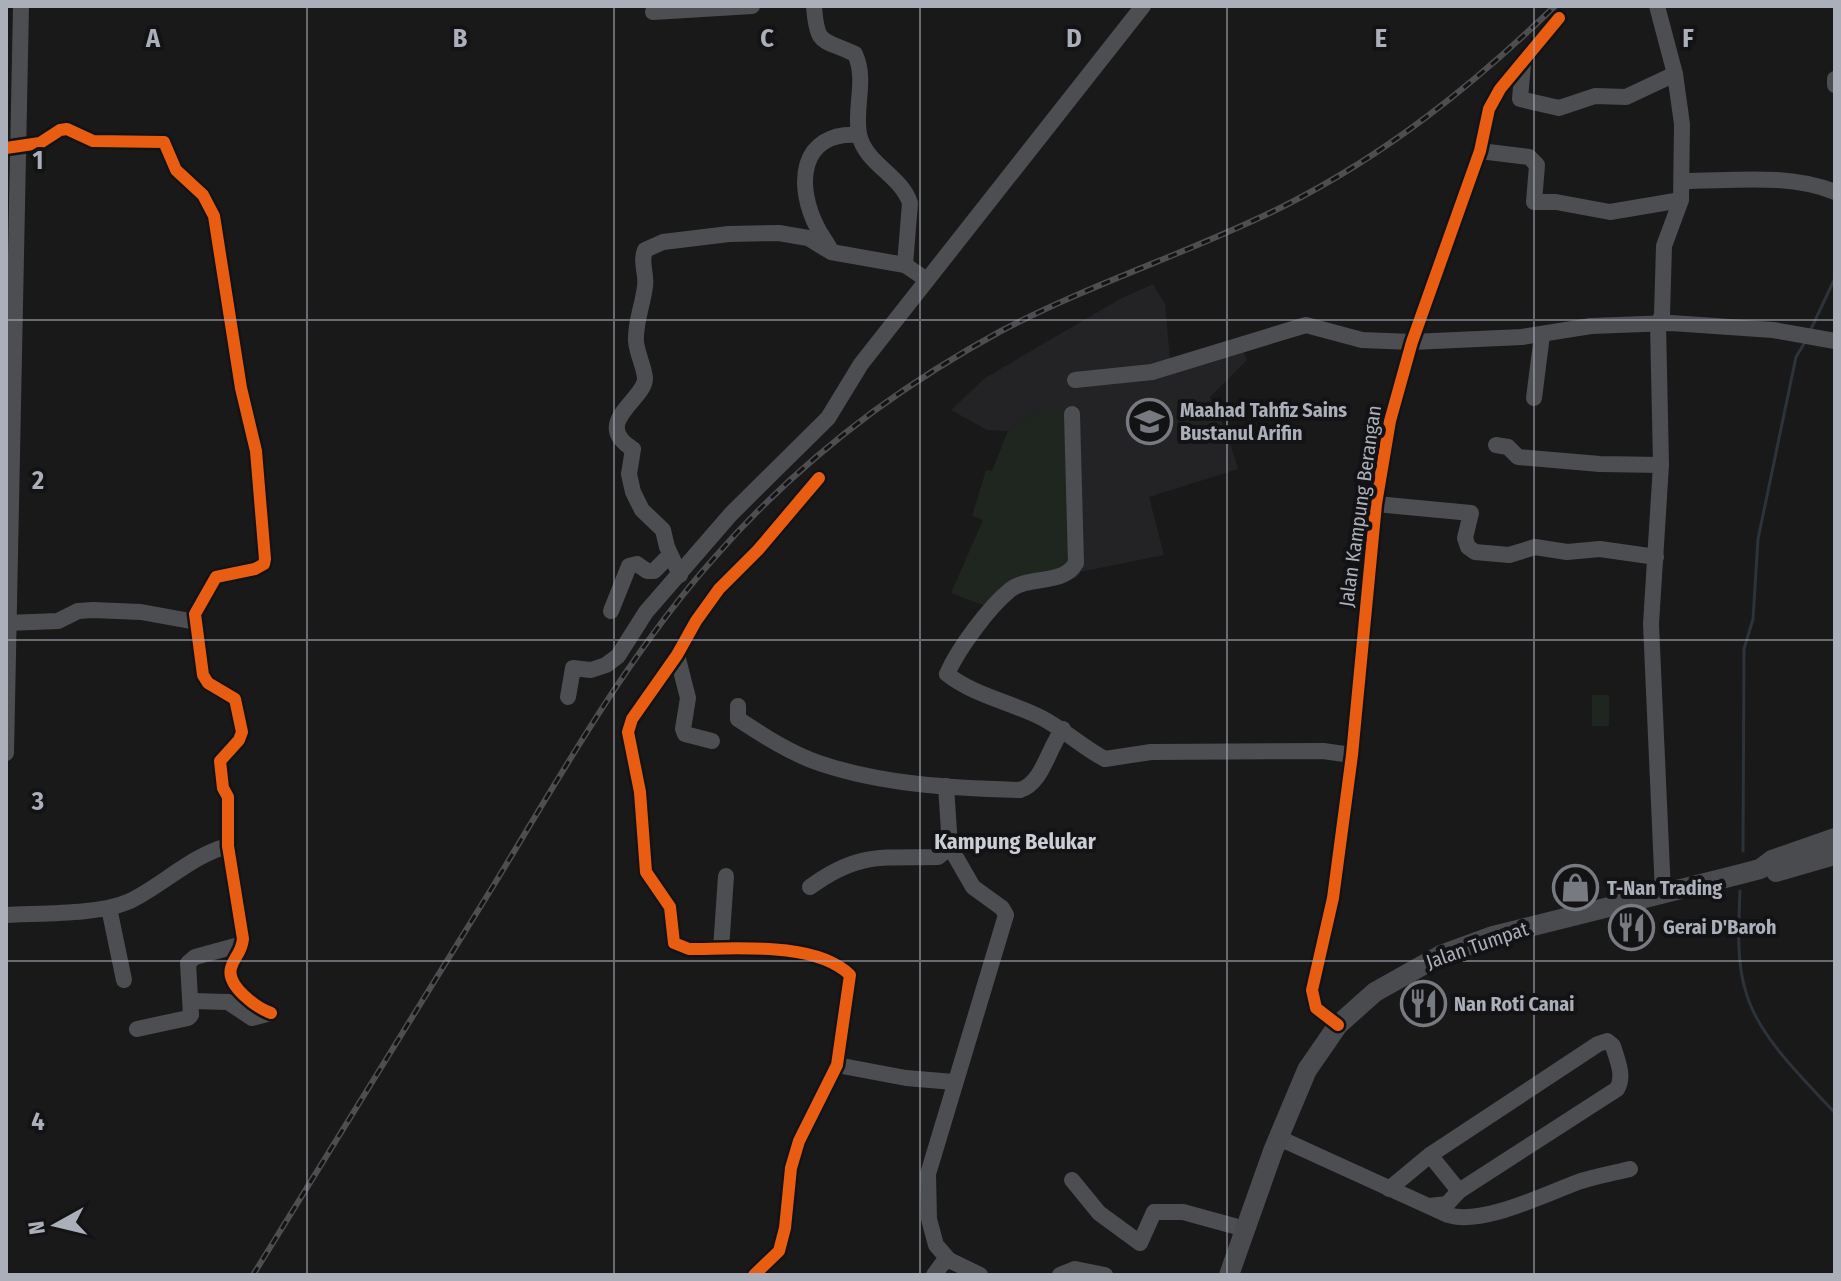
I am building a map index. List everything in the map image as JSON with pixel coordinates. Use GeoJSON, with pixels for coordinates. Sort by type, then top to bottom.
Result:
{"type":"FeatureCollection","features":[{"type":"Feature","properties":{"kind":"main road","name":"Jalan Tumpat"},"geometry":{"type":"LineString","coordinates":[[1229,1275],[1307,1070],[1338,1025],[1375,992],[1441,955],[1493,936],[1760,869],[1772,860],[1835,838]]}},
{"type":"Feature","properties":{"kind":"main road","name":"Jalan Tumpat"},"geometry":{"type":"LineString","coordinates":[[1760,869],[1776,872],[1835,855]]}},
{"type":"Feature","properties":{"kind":"street"},"geometry":{"type":"LineString","coordinates":[[6,753],[12,148],[21,6]]}},
{"type":"Feature","properties":{"kind":"street"},"geometry":{"type":"LineString","coordinates":[[653,12],[752,6]]}},
{"type":"Feature","properties":{"kind":"street"},"geometry":{"type":"LineString","coordinates":[[814,6],[819,35],[829,45],[855,54],[859,62],[859,135],[875,162],[901,184],[907,194],[910,203],[905,265]]}},
{"type":"Feature","properties":{"kind":"street"},"geometry":{"type":"LineString","coordinates":[[568,697],[573,668],[591,670],[606,665],[618,656],[646,612],[731,514],[828,418],[861,364],[1143,6]]}},
{"type":"Feature","properties":{"kind":"street"},"geometry":{"type":"LineString","coordinates":[[1657,6],[1675,74],[1682,124],[1681,200],[1664,246],[1662,315],[1658,324],[1661,465],[1651,624],[1663,893]]}},
{"type":"Feature","properties":{"kind":"street","name":"Jalan Kampung Berangan"},"geometry":{"type":"LineString","coordinates":[[1338,1025],[1316,1008],[1312,990],[1333,898],[1352,755],[1376,504],[1390,421],[1412,342],[1480,151],[1489,109],[1494,98],[1559,18]]}},
{"type":"Feature","properties":{"kind":"street"},"geometry":{"type":"LineString","coordinates":[[1523,64],[1520,99],[1559,108],[1595,96],[1626,97],[1675,74]]}},
{"type":"Feature","properties":{"kind":"street"},"geometry":{"type":"LineString","coordinates":[[1835,79],[1835,85]]}},
{"type":"Feature","properties":{"kind":"street"},"geometry":{"type":"LineString","coordinates":[[12,148],[40,143],[67,129],[93,141],[164,142],[176,170],[203,195],[213,210],[241,388],[256,451],[265,559],[264,564],[255,569],[216,577],[197,607],[196,622],[203,675],[208,683],[235,699],[242,725],[239,740],[220,761],[223,788],[228,797],[228,846],[243,939],[242,951],[230,970],[231,979],[241,993],[261,1010],[271,1013],[252,1018],[228,1002],[191,1001]]}},
{"type":"Feature","properties":{"kind":"street"},"geometry":{"type":"LineString","coordinates":[[831,252],[810,208],[806,167],[812,150],[820,144],[841,134],[859,135]]}},
{"type":"Feature","properties":{"kind":"street"},"geometry":{"type":"LineString","coordinates":[[1480,151],[1529,157],[1537,165],[1534,202],[1556,202],[1610,212],[1681,200]]}},
{"type":"Feature","properties":{"kind":"street"},"geometry":{"type":"LineString","coordinates":[[1682,181],[1793,181],[1816,184],[1835,192]]}},
{"type":"Feature","properties":{"kind":"street"},"geometry":{"type":"LineString","coordinates":[[680,575],[663,530],[642,510],[633,492],[629,474],[633,449],[622,441],[618,428],[622,411],[645,381],[636,341],[641,298],[646,286],[642,260],[645,250],[663,242],[754,232],[779,233],[808,238],[831,252],[905,265],[927,280]]}},
{"type":"Feature","properties":{"kind":"street"},"geometry":{"type":"LineString","coordinates":[[1075,380],[1152,372],[1306,325],[1362,340],[1412,342],[1542,335],[1591,326],[1658,324],[1773,330],[1835,341]]}},
{"type":"Feature","properties":{"kind":"street"},"geometry":{"type":"LineString","coordinates":[[1534,398],[1542,335]]}},
{"type":"Feature","properties":{"kind":"street"},"geometry":{"type":"LineString","coordinates":[[1072,414],[1076,563],[1068,574],[1012,588],[958,650],[947,674],[961,685],[1063,729],[1105,759],[1151,752],[1323,751],[1352,755]]}},
{"type":"Feature","properties":{"kind":"street"},"geometry":{"type":"LineString","coordinates":[[1496,445],[1508,447],[1518,457],[1661,465]]}},
{"type":"Feature","properties":{"kind":"street"},"geometry":{"type":"LineString","coordinates":[[761,1273],[779,1251],[783,1239],[791,1168],[799,1141],[837,1065],[850,975],[843,969],[793,951],[689,949],[674,943],[670,907],[646,872],[640,792],[628,732],[632,719],[719,589],[758,550],[819,478]]}},
{"type":"Feature","properties":{"kind":"street"},"geometry":{"type":"LineString","coordinates":[[1376,504],[1471,513],[1465,538],[1468,547],[1475,552],[1509,555],[1535,547],[1567,552],[1600,549],[1656,557]]}},
{"type":"Feature","properties":{"kind":"street"},"geometry":{"type":"LineString","coordinates":[[611,611],[629,566],[637,564],[647,571],[654,571],[670,555]]}},
{"type":"Feature","properties":{"kind":"street"},"geometry":{"type":"LineString","coordinates":[[7,612],[58,621],[78,611],[141,612],[196,622]]}},
{"type":"Feature","properties":{"kind":"street"},"geometry":{"type":"LineString","coordinates":[[677,655],[688,698],[683,729],[685,734],[712,741]]}},
{"type":"Feature","properties":{"kind":"street"},"geometry":{"type":"LineString","coordinates":[[738,706],[738,719],[783,747],[820,763],[877,778],[946,786],[1027,788],[1038,777],[1053,742],[1063,729]]}},
{"type":"Feature","properties":{"kind":"street"},"geometry":{"type":"LineString","coordinates":[[946,786],[950,847],[973,887],[1002,908],[1006,915],[928,1174],[927,1195],[936,1245],[949,1260],[980,1275]]}},
{"type":"Feature","properties":{"kind":"street"},"geometry":{"type":"LineString","coordinates":[[6,915],[109,908],[130,901],[208,854],[228,846]]}},
{"type":"Feature","properties":{"kind":"street"},"geometry":{"type":"LineString","coordinates":[[810,887],[850,862],[876,858],[938,857],[950,847]]}},
{"type":"Feature","properties":{"kind":"street"},"geometry":{"type":"LineString","coordinates":[[721,949],[726,876]]}},
{"type":"Feature","properties":{"kind":"street"},"geometry":{"type":"LineString","coordinates":[[109,908],[124,980]]}},
{"type":"Feature","properties":{"kind":"street"},"geometry":{"type":"LineString","coordinates":[[137,1029],[188,1018],[191,1015],[191,1001],[188,963],[195,957],[239,945],[243,939]]}},
{"type":"Feature","properties":{"kind":"street"},"geometry":{"type":"LineString","coordinates":[[1389,1189],[1430,1155],[1598,1044],[1607,1041],[1613,1046],[1621,1073],[1617,1089],[1459,1191],[1447,1204],[1429,1206]]}},
{"type":"Feature","properties":{"kind":"street"},"geometry":{"type":"LineString","coordinates":[[837,1065],[906,1078],[954,1082]]}},
{"type":"Feature","properties":{"kind":"street"},"geometry":{"type":"LineString","coordinates":[[1279,1138],[1455,1217],[1473,1218],[1560,1191],[1579,1182],[1630,1169]]}},
{"type":"Feature","properties":{"kind":"street"},"geometry":{"type":"LineString","coordinates":[[1430,1155],[1459,1191]]}},
{"type":"Feature","properties":{"kind":"street"},"geometry":{"type":"LineString","coordinates":[[1072,1180],[1099,1213],[1140,1243],[1154,1212],[1183,1212],[1245,1229]]}},
{"type":"Feature","properties":{"kind":"street"},"geometry":{"type":"LineString","coordinates":[[934,1275],[949,1260]]}},
{"type":"Feature","properties":{"kind":"street"},"geometry":{"type":"LineString","coordinates":[[1060,1275],[1075,1269],[1105,1275]]}},
{"type":"Feature","properties":{"kind":"shaded area","name":"Maahad Tahfiz Sains Bustanul Arifin"},"geometry":{"type":"Polygon","coordinates":[[[1153,284],[1165,304],[1171,370],[1243,350],[1247,360],[1210,397],[1227,433],[1238,469],[1149,497],[1164,555],[1080,572],[1076,411],[1038,410],[1008,431],[987,430],[951,410],[985,378],[1120,299],[1153,284]]]}},
{"type":"Feature","properties":{"kind":"shaded area"},"geometry":{"type":"Polygon","coordinates":[[[1065,408],[1076,411],[1080,574],[1076,578],[1015,592],[999,611],[951,593],[983,520],[972,516],[986,470],[992,471],[1008,431],[1038,410],[1065,408]]]}},
{"type":"Feature","properties":{"kind":"shaded area"},"geometry":{"type":"Polygon","coordinates":[[[1592,695],[1609,695],[1609,726],[1592,726],[1592,695]]]}},
{"type":"Feature","properties":{"kind":"waterway"},"geometry":{"type":"LineString","coordinates":[[1811,329],[1835,278]]}},
{"type":"Feature","properties":{"kind":"waterway"},"geometry":{"type":"LineString","coordinates":[[1743,851],[1744,649],[1753,619],[1758,539],[1796,357],[1805,342]]}},
{"type":"Feature","properties":{"kind":"waterway"},"geometry":{"type":"LineString","coordinates":[[1740,891],[1740,965],[1751,1006],[1782,1056],[1835,1113]]}},
{"type":"Feature","properties":{"kind":"railway"},"geometry":{"type":"LineString","coordinates":[[253,1275],[625,673],[684,594],[771,498],[831,444],[874,411],[985,340],[1071,298],[1249,223],[1358,164],[1460,91],[1555,6]]}},
{"type":"Feature","properties":{"kind":"cycle path"},"geometry":{"type":"LineString","coordinates":[[1338,1025],[1316,1008],[1312,990],[1333,898],[1352,755],[1376,504],[1390,421],[1412,342],[1480,151],[1489,109],[1500,89],[1559,18]]}},
{"type":"Feature","properties":{"kind":"cycle path"},"geometry":{"type":"LineString","coordinates":[[6,148],[40,143],[67,129],[93,141],[164,142],[176,170],[203,195],[214,216],[241,388],[256,451],[265,559],[264,564],[255,569],[216,577],[195,614],[203,675],[208,683],[235,699],[242,732],[239,740],[220,761],[223,788],[228,797],[228,846],[243,939],[232,964],[231,975],[244,995],[271,1013]]}},
{"type":"Feature","properties":{"kind":"cycle path"},"geometry":{"type":"LineString","coordinates":[[754,1275],[779,1251],[785,1228],[791,1168],[799,1141],[837,1065],[850,975],[835,964],[796,952],[750,948],[689,949],[674,943],[670,907],[646,872],[640,792],[628,732],[632,719],[719,589],[758,550],[819,478]]}},
{"type":"Feature","properties":{"kind":"place","name":"Maahad Tahfiz Sains Bustanul Arifin"},"geometry":{"type":"Point","coordinates":[1149,421]}},
{"type":"Feature","properties":{"kind":"place","name":"T-Nan Trading"},"geometry":{"type":"Point","coordinates":[1576,888]}},
{"type":"Feature","properties":{"kind":"place","name":"Gerai D'Baroh"},"geometry":{"type":"Point","coordinates":[1632,927]}},
{"type":"Feature","properties":{"kind":"place","name":"Nan Roti Canai"},"geometry":{"type":"Point","coordinates":[1423,1004]}},
{"type":"Feature","properties":{"kind":"district","name":"Kampung Belukar"},"geometry":{"type":"Point","coordinates":[1015,841]}}]}
